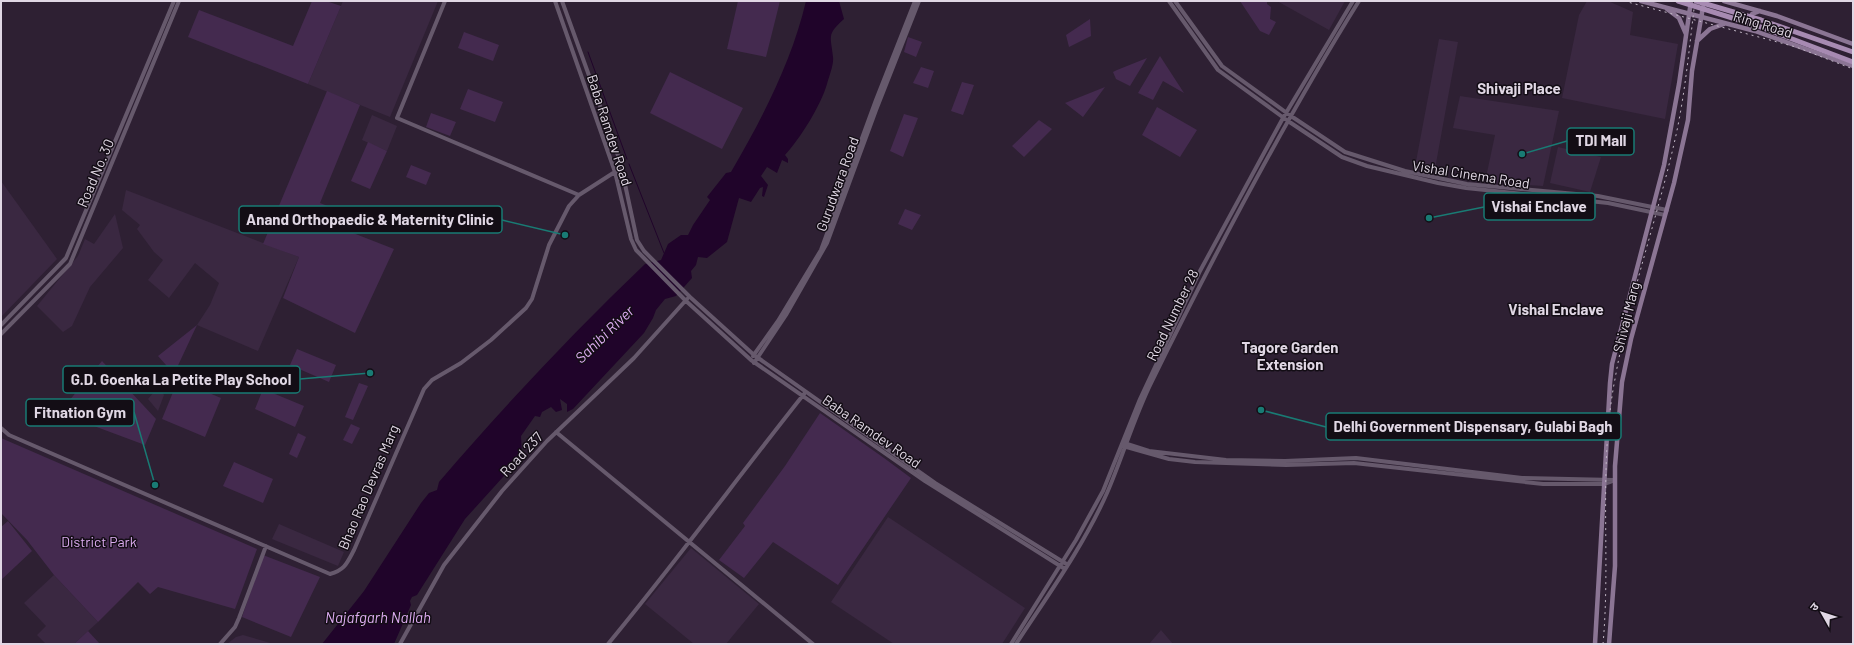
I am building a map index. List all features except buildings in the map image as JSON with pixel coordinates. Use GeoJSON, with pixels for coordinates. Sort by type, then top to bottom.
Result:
{"type":"FeatureCollection","features":[{"type":"Feature","properties":{"kind":"main road","name":"Ring Road"},"geometry":{"type":"LineString","coordinates":[[1641,1],[1755,31],[1853,66]]}},
{"type":"Feature","properties":{"kind":"main road"},"geometry":{"type":"LineString","coordinates":[[1678,1],[1758,26],[1853,66]]}},
{"type":"Feature","properties":{"kind":"main road","name":"Shivaji Marg"},"geometry":{"type":"LineString","coordinates":[[1595,644],[1612,364],[1664,165],[1691,1]]}},
{"type":"Feature","properties":{"kind":"main road"},"geometry":{"type":"LineString","coordinates":[[1696,1],[1761,20],[1853,52]]}},
{"type":"Feature","properties":{"kind":"main road","name":"Shivaji Marg"},"geometry":{"type":"LineString","coordinates":[[1609,644],[1615,566],[1615,480],[1622,382],[1631,339],[1666,212],[1688,120],[1692,71],[1703,1]]}},
{"type":"Feature","properties":{"kind":"main road","name":"Ring Road"},"geometry":{"type":"LineString","coordinates":[[1724,1],[1761,11],[1853,44]]}},
{"type":"Feature","properties":{"kind":"main road"},"geometry":{"type":"LineString","coordinates":[[1661,6],[1679,18],[1686,36]]}},
{"type":"Feature","properties":{"kind":"main road"},"geometry":{"type":"LineString","coordinates":[[1755,31],[1750,25],[1750,18],[1755,12],[1761,11]]}},
{"type":"Feature","properties":{"kind":"main road"},"geometry":{"type":"LineString","coordinates":[[1697,41],[1710,29],[1726,24]]}},
{"type":"Feature","properties":{"kind":"street","name":"Road No. 30"},"geometry":{"type":"LineString","coordinates":[[1,325],[66,258],[174,1]]}},
{"type":"Feature","properties":{"kind":"street","name":"Road No. 30"},"geometry":{"type":"LineString","coordinates":[[1,334],[70,264],[179,1]]}},
{"type":"Feature","properties":{"kind":"street"},"geometry":{"type":"LineString","coordinates":[[445,1],[397,118],[579,194]]}},
{"type":"Feature","properties":{"kind":"street","name":"Baba Ramdev Road"},"geometry":{"type":"LineString","coordinates":[[555,1],[615,172],[631,239],[636,250],[649,260]]}},
{"type":"Feature","properties":{"kind":"street"},"geometry":{"type":"LineString","coordinates":[[562,1],[621,168],[637,240],[649,260],[682,292],[690,297],[756,356],[935,483],[1064,565]]}},
{"type":"Feature","properties":{"kind":"street","name":"Gurudwara Road"},"geometry":{"type":"LineString","coordinates":[[756,356],[820,250],[915,1]]}},
{"type":"Feature","properties":{"kind":"street","name":"Gurudwara Road"},"geometry":{"type":"LineString","coordinates":[[752,361],[786,315],[827,243],[876,110],[919,1]]}},
{"type":"Feature","properties":{"kind":"street","name":"Vishal Cinema Road"},"geometry":{"type":"LineString","coordinates":[[1169,1],[1218,70],[1283,118],[1342,157],[1381,169],[1466,186],[1584,200],[1666,212]]}},
{"type":"Feature","properties":{"kind":"street","name":"Vishal Cinema Road"},"geometry":{"type":"LineString","coordinates":[[1175,1],[1222,66],[1286,113],[1345,152],[1438,180]]}},
{"type":"Feature","properties":{"kind":"street","name":"Road Number 28"},"geometry":{"type":"LineString","coordinates":[[1011,644],[1064,565],[1081,543],[1106,493],[1147,383],[1200,271],[1283,118],[1353,1]]}},
{"type":"Feature","properties":{"kind":"street","name":"Road Number 28"},"geometry":{"type":"LineString","coordinates":[[1123,444],[1217,250],[1288,121],[1359,1]]}},
{"type":"Feature","properties":{"kind":"street","name":"Bhao Rao Devras Marg"},"geometry":{"type":"LineString","coordinates":[[1,428],[9,435],[330,574],[339,572],[345,566],[354,550],[424,389],[432,380],[461,363],[491,340],[526,308],[532,299],[549,245],[569,206],[579,194],[621,168]]}},
{"type":"Feature","properties":{"kind":"street","name":"Vishal Cinema Road"},"geometry":{"type":"LineString","coordinates":[[1466,186],[1604,196],[1652,211]]}},
{"type":"Feature","properties":{"kind":"street"},"geometry":{"type":"LineString","coordinates":[[1584,200],[1585,194]]}},
{"type":"Feature","properties":{"kind":"street","name":"Baba Ramdev Road"},"geometry":{"type":"LineString","coordinates":[[682,292],[686,301],[752,361],[977,516],[1064,565]]}},
{"type":"Feature","properties":{"kind":"street","name":"Road 237"},"geometry":{"type":"LineString","coordinates":[[400,644],[444,565],[511,480],[556,432],[634,358],[690,297]]}},
{"type":"Feature","properties":{"kind":"street"},"geometry":{"type":"LineString","coordinates":[[608,644],[645,599],[687,542],[806,392]]}},
{"type":"Feature","properties":{"kind":"street"},"geometry":{"type":"LineString","coordinates":[[556,432],[687,542],[813,644]]}},
{"type":"Feature","properties":{"kind":"street"},"geometry":{"type":"LineString","coordinates":[[1123,444],[1169,459],[1195,462],[1286,465],[1354,463],[1540,484],[1615,480]]}},
{"type":"Feature","properties":{"kind":"street"},"geometry":{"type":"LineString","coordinates":[[890,457],[894,453]]}},
{"type":"Feature","properties":{"kind":"street"},"geometry":{"type":"LineString","coordinates":[[220,644],[230,633],[239,618],[266,546]]}},
{"type":"Feature","properties":{"kind":"street","name":"Road Number 28"},"geometry":{"type":"LineString","coordinates":[[1016,644],[1064,565]]}},
{"type":"Feature","properties":{"kind":"shaded area"},"geometry":{"type":"Polygon","coordinates":[[[343,1],[438,1],[390,117],[308,84],[343,1]]]}},
{"type":"Feature","properties":{"kind":"shaded area"},"geometry":{"type":"Polygon","coordinates":[[[1277,1],[1345,1],[1329,30],[1277,1]]]}},
{"type":"Feature","properties":{"kind":"shaded area"},"geometry":{"type":"Polygon","coordinates":[[[1587,1],[1608,1],[1633,12],[1630,35],[1678,44],[1665,119],[1562,98],[1579,15],[1587,1]]]}},
{"type":"Feature","properties":{"kind":"shaded area"},"geometry":{"type":"Polygon","coordinates":[[[1439,39],[1458,42],[1435,169],[1415,167],[1439,39]]]}},
{"type":"Feature","properties":{"kind":"shaded area"},"geometry":{"type":"Polygon","coordinates":[[[1460,96],[1559,111],[1543,186],[1485,182],[1495,135],[1453,128],[1460,96]]]}},
{"type":"Feature","properties":{"kind":"shaded area"},"geometry":{"type":"Polygon","coordinates":[[[372,115],[397,126],[387,151],[362,140],[372,115]]]}},
{"type":"Feature","properties":{"kind":"shaded area"},"geometry":{"type":"Polygon","coordinates":[[[1558,147],[1601,157],[1590,192],[1550,183],[1558,147]]]}},
{"type":"Feature","properties":{"kind":"shaded area"},"geometry":{"type":"Polygon","coordinates":[[[1,181],[57,259],[1,317],[1,181]]]}},
{"type":"Feature","properties":{"kind":"shaded area"},"geometry":{"type":"Polygon","coordinates":[[[126,190],[299,257],[258,351],[197,325],[210,305],[219,283],[195,263],[169,298],[148,280],[163,260],[154,252],[137,229],[140,225],[122,210],[126,190]]]}},
{"type":"Feature","properties":{"kind":"shaded area"},"geometry":{"type":"Polygon","coordinates":[[[115,214],[123,248],[90,287],[72,326],[63,332],[37,306],[78,256],[85,239],[94,244],[115,214]]]}},
{"type":"Feature","properties":{"kind":"shaded area"},"geometry":{"type":"Polygon","coordinates":[[[159,386],[164,395],[158,411],[148,399],[159,386]]]}},
{"type":"Feature","properties":{"kind":"shaded area"},"geometry":{"type":"Polygon","coordinates":[[[888,517],[1025,608],[1002,644],[894,644],[831,602],[888,517]]]}},
{"type":"Feature","properties":{"kind":"shaded area"},"geometry":{"type":"Polygon","coordinates":[[[279,524],[344,552],[338,566],[272,539],[279,524]]]}},
{"type":"Feature","properties":{"kind":"shaded area"},"geometry":{"type":"Polygon","coordinates":[[[691,548],[759,604],[726,644],[694,644],[645,604],[691,548]]]}},
{"type":"Feature","properties":{"kind":"shaded area"},"geometry":{"type":"Polygon","coordinates":[[[54,575],[98,622],[74,644],[46,644],[37,635],[46,626],[24,603],[54,575]]]}},
{"type":"Feature","properties":{"kind":"shaded area"},"geometry":{"type":"Polygon","coordinates":[[[1161,630],[1173,644],[1149,644],[1161,630]]]}},
{"type":"Feature","properties":{"kind":"shaded area"},"geometry":{"type":"Polygon","coordinates":[[[243,635],[274,644],[227,644],[236,637],[243,635]]]}},
{"type":"Feature","properties":{"kind":"green space"},"geometry":{"type":"Polygon","coordinates":[[[312,1],[326,1],[341,6],[308,84],[188,37],[199,10],[293,46],[312,1]]]}},
{"type":"Feature","properties":{"kind":"green space"},"geometry":{"type":"Polygon","coordinates":[[[738,1],[780,1],[766,57],[727,49],[738,1]]]}},
{"type":"Feature","properties":{"kind":"green space"},"geometry":{"type":"Polygon","coordinates":[[[1240,1],[1267,1],[1267,4],[1271,7],[1270,19],[1276,22],[1269,35],[1260,31],[1240,1]]]}},
{"type":"Feature","properties":{"kind":"green space"},"geometry":{"type":"Polygon","coordinates":[[[1090,19],[1091,36],[1069,47],[1066,35],[1090,19]]]}},
{"type":"Feature","properties":{"kind":"green space"},"geometry":{"type":"Polygon","coordinates":[[[464,32],[499,45],[493,61],[458,48],[464,32]]]}},
{"type":"Feature","properties":{"kind":"green space"},"geometry":{"type":"Polygon","coordinates":[[[908,37],[922,42],[916,57],[904,52],[908,37]]]}},
{"type":"Feature","properties":{"kind":"green space"},"geometry":{"type":"Polygon","coordinates":[[[1160,56],[1184,93],[1163,81],[1153,100],[1138,93],[1160,56]]]}},
{"type":"Feature","properties":{"kind":"green space"},"geometry":{"type":"Polygon","coordinates":[[[1147,58],[1130,86],[1116,79],[1113,72],[1147,58]]]}},
{"type":"Feature","properties":{"kind":"green space"},"geometry":{"type":"Polygon","coordinates":[[[921,67],[934,71],[928,88],[913,83],[921,67]]]}},
{"type":"Feature","properties":{"kind":"green space"},"geometry":{"type":"Polygon","coordinates":[[[670,72],[743,108],[722,149],[650,113],[670,72]]]}},
{"type":"Feature","properties":{"kind":"green space"},"geometry":{"type":"Polygon","coordinates":[[[962,82],[974,85],[963,115],[951,111],[962,82]]]}},
{"type":"Feature","properties":{"kind":"green space"},"geometry":{"type":"Polygon","coordinates":[[[1105,87],[1083,117],[1065,103],[1105,87]]]}},
{"type":"Feature","properties":{"kind":"green space"},"geometry":{"type":"Polygon","coordinates":[[[468,89],[503,102],[495,122],[460,109],[468,89]]]}},
{"type":"Feature","properties":{"kind":"green space"},"geometry":{"type":"Polygon","coordinates":[[[327,91],[360,105],[320,203],[340,211],[335,226],[394,249],[355,333],[283,298],[299,257],[263,244],[327,91]]]}},
{"type":"Feature","properties":{"kind":"green space"},"geometry":{"type":"Polygon","coordinates":[[[1157,107],[1197,130],[1180,157],[1142,135],[1157,107]]]}},
{"type":"Feature","properties":{"kind":"green space"},"geometry":{"type":"Polygon","coordinates":[[[431,113],[456,122],[450,136],[426,127],[431,113]]]}},
{"type":"Feature","properties":{"kind":"green space"},"geometry":{"type":"Polygon","coordinates":[[[904,114],[918,118],[903,157],[890,151],[904,114]]]}},
{"type":"Feature","properties":{"kind":"green space"},"geometry":{"type":"Polygon","coordinates":[[[1039,120],[1052,129],[1024,157],[1012,146],[1039,120]]]}},
{"type":"Feature","properties":{"kind":"green space"},"geometry":{"type":"Polygon","coordinates":[[[368,142],[387,151],[370,189],[351,181],[368,142]]]}},
{"type":"Feature","properties":{"kind":"green space"},"geometry":{"type":"Polygon","coordinates":[[[411,165],[431,173],[426,185],[406,177],[411,165]]]}},
{"type":"Feature","properties":{"kind":"green space"},"geometry":{"type":"Polygon","coordinates":[[[905,209],[921,215],[912,230],[898,224],[905,209]]]}},
{"type":"Feature","properties":{"kind":"green space"},"geometry":{"type":"Polygon","coordinates":[[[197,325],[174,374],[158,356],[197,325]]]}},
{"type":"Feature","properties":{"kind":"green space"},"geometry":{"type":"Polygon","coordinates":[[[297,349],[336,365],[329,382],[290,365],[297,349]]]}},
{"type":"Feature","properties":{"kind":"green space"},"geometry":{"type":"Polygon","coordinates":[[[102,361],[156,419],[145,445],[59,413],[102,361]]]}},
{"type":"Feature","properties":{"kind":"green space"},"geometry":{"type":"Polygon","coordinates":[[[178,380],[221,398],[205,437],[162,419],[178,380]]]}},
{"type":"Feature","properties":{"kind":"green space"},"geometry":{"type":"Polygon","coordinates":[[[359,383],[368,386],[353,420],[345,417],[359,383]]]}},
{"type":"Feature","properties":{"kind":"green space"},"geometry":{"type":"Polygon","coordinates":[[[263,389],[304,406],[295,427],[255,409],[263,389]]]}},
{"type":"Feature","properties":{"kind":"green space"},"geometry":{"type":"Polygon","coordinates":[[[820,413],[911,478],[838,585],[773,542],[744,578],[719,560],[745,526],[743,523],[785,466],[820,413]]]}},
{"type":"Feature","properties":{"kind":"green space"},"geometry":{"type":"Polygon","coordinates":[[[351,424],[360,428],[352,444],[343,440],[351,424]]]}},
{"type":"Feature","properties":{"kind":"green space"},"geometry":{"type":"Polygon","coordinates":[[[298,433],[306,437],[297,458],[289,454],[298,433]]]}},
{"type":"Feature","properties":{"kind":"green space","name":"District Park"},"geometry":{"type":"Polygon","coordinates":[[[1,438],[257,549],[235,609],[158,587],[150,594],[138,582],[98,622],[54,575],[27,540],[1,513],[1,438]]]}},
{"type":"Feature","properties":{"kind":"green space"},"geometry":{"type":"Polygon","coordinates":[[[234,462],[273,479],[263,503],[223,486],[234,462]]]}},
{"type":"Feature","properties":{"kind":"green space"},"geometry":{"type":"Polygon","coordinates":[[[8,521],[32,551],[1,580],[1,527],[8,521]]]}},
{"type":"Feature","properties":{"kind":"green space"},"geometry":{"type":"Polygon","coordinates":[[[263,555],[320,577],[291,637],[242,617],[263,555]]]}},
{"type":"Feature","properties":{"kind":"green space"},"geometry":{"type":"Polygon","coordinates":[[[88,631],[100,644],[74,644],[88,631]]]}},
{"type":"Feature","properties":{"kind":"water","name":"Najafgarh Nallah"},"geometry":{"type":"Polygon","coordinates":[[[806,1],[839,1],[844,19],[834,29],[831,36],[833,63],[820,102],[803,131],[785,155],[788,159],[788,163],[782,160],[777,173],[767,167],[761,176],[768,185],[764,197],[762,196],[763,187],[760,188],[751,202],[739,198],[727,242],[707,258],[698,257],[696,265],[691,271],[692,278],[676,296],[665,299],[656,310],[644,333],[573,409],[567,412],[567,404],[560,399],[562,410],[556,412],[551,407],[542,412],[540,417],[535,416],[521,436],[522,456],[465,519],[417,595],[412,597],[410,601],[411,605],[394,644],[322,644],[364,591],[421,503],[429,493],[437,490],[439,482],[488,426],[565,343],[645,264],[661,260],[668,244],[681,235],[688,235],[710,200],[707,197],[726,173],[731,172],[765,110],[793,46],[806,1]]]}},
{"type":"Feature","properties":{"kind":"waterway"},"geometry":{"type":"LineString","coordinates":[[588,52],[627,159]]}},
{"type":"Feature","properties":{"kind":"waterway"},"geometry":{"type":"LineString","coordinates":[[629,164],[664,253]]}},
{"type":"Feature","properties":{"kind":"railway"},"geometry":{"type":"LineString","coordinates":[[1624,1],[1796,47],[1853,69]]}},
{"type":"Feature","properties":{"kind":"railway"},"geometry":{"type":"LineString","coordinates":[[1603,644],[1606,578],[1606,478],[1610,412],[1621,349],[1635,290],[1667,173],[1678,126],[1695,1]]}},
{"type":"Feature","properties":{"kind":"place","name":"TDI Mall"},"geometry":{"type":"Point","coordinates":[1522,154]}},
{"type":"Feature","properties":{"kind":"place","name":"Vishai Enclave"},"geometry":{"type":"Point","coordinates":[1429,218]}},
{"type":"Feature","properties":{"kind":"place","name":"Anand Orthopaedic & Maternity Clinic"},"geometry":{"type":"Point","coordinates":[565,235]}},
{"type":"Feature","properties":{"kind":"place","name":"G.D. Goenka La Petite Play School"},"geometry":{"type":"Point","coordinates":[370,373]}},
{"type":"Feature","properties":{"kind":"place","name":"Delhi Government Dispensary, Gulabi Bagh"},"geometry":{"type":"Point","coordinates":[1261,410]}},
{"type":"Feature","properties":{"kind":"place","name":"Fitnation Gym"},"geometry":{"type":"Point","coordinates":[155,485]}},
{"type":"Feature","properties":{"kind":"district","name":"Shivaji Place"},"geometry":{"type":"Point","coordinates":[1519,88]}},
{"type":"Feature","properties":{"kind":"district","name":"Vishal Enclave"},"geometry":{"type":"Point","coordinates":[1556,309]}},
{"type":"Feature","properties":{"kind":"district","name":"Tagore Garden Extension"},"geometry":{"type":"Point","coordinates":[1290,356]}},
{"type":"Feature","properties":{"kind":"water label","name":"Sahibi River"},"geometry":{"type":"Point","coordinates":[604,334]}}]}
